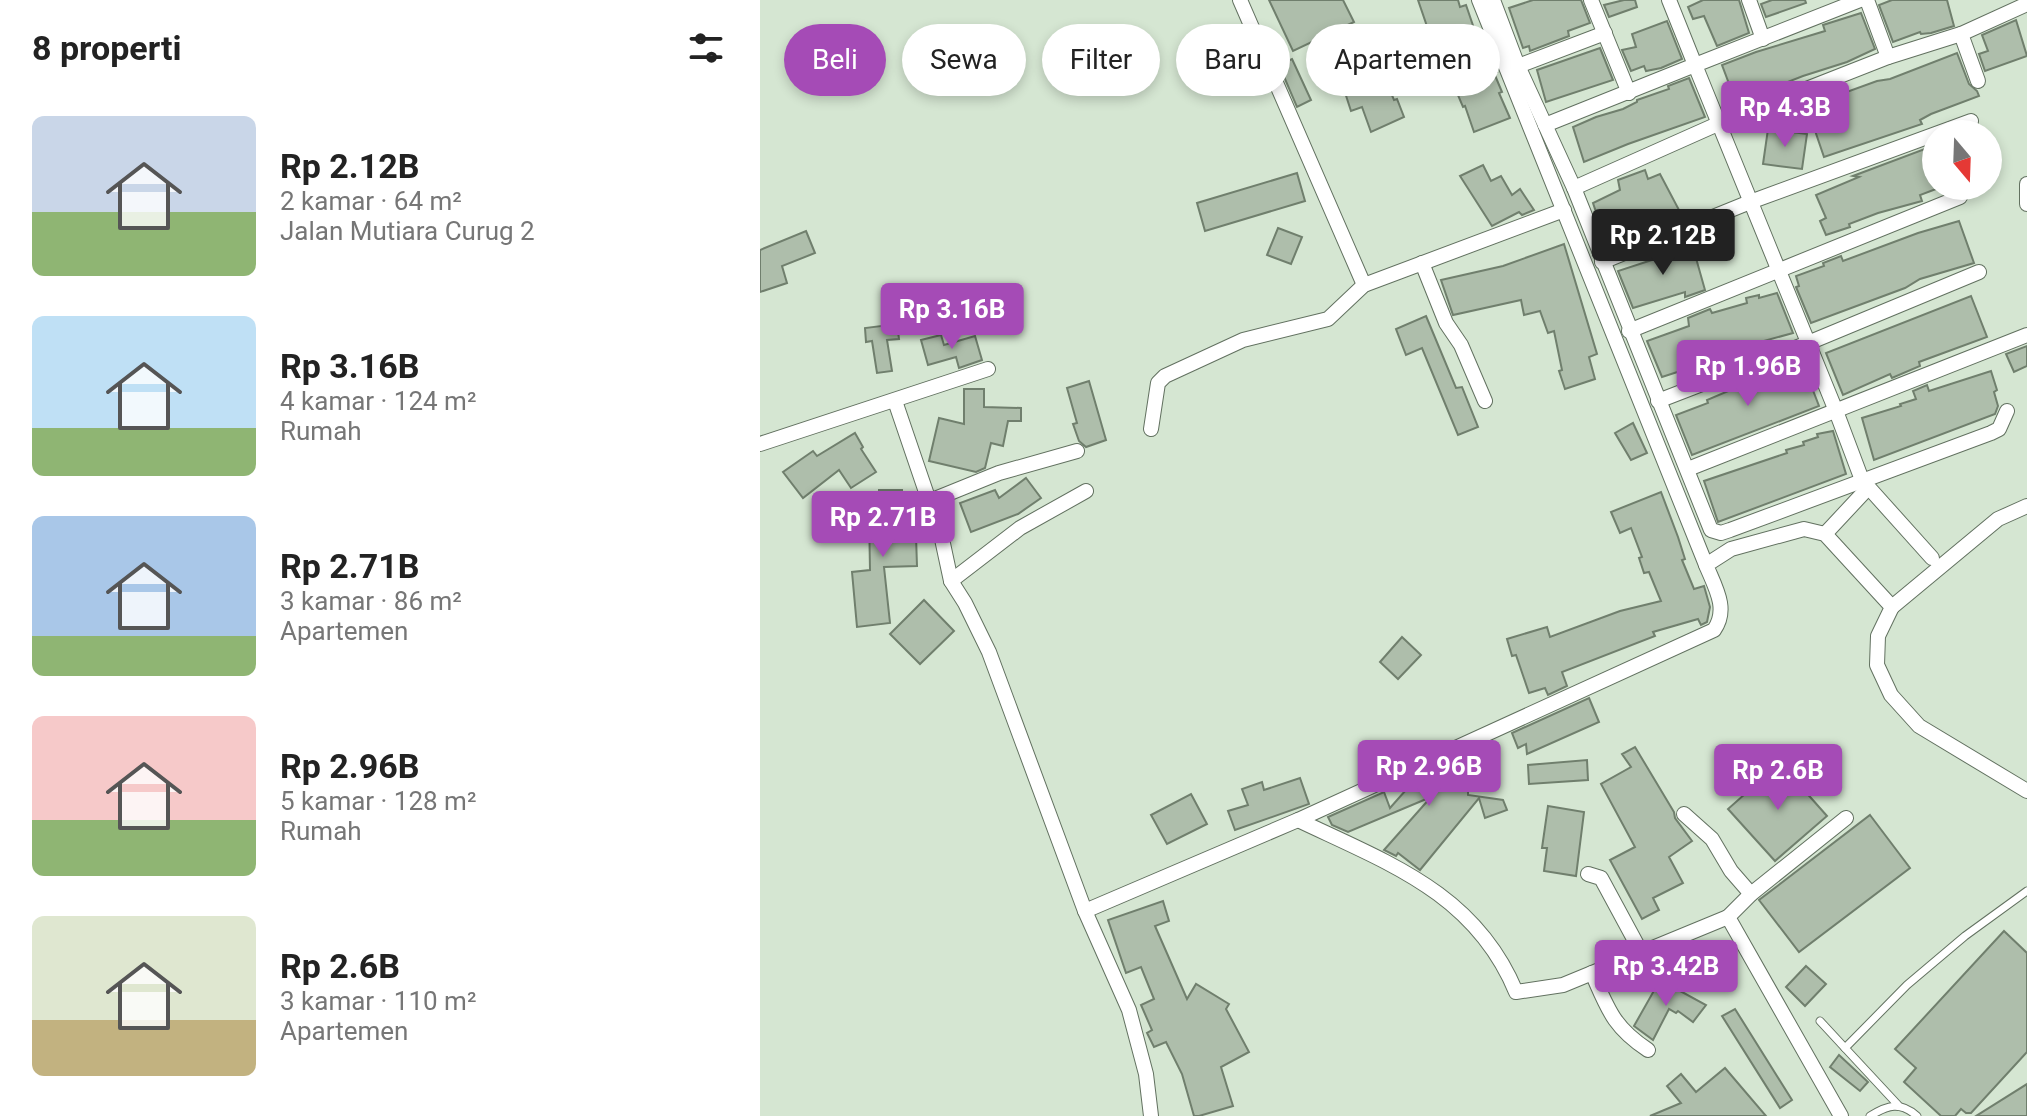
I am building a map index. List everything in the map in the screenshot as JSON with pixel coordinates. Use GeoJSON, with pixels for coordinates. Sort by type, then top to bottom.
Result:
{"type":"FeatureCollection","features":[{"type":"Feature","properties":{"kind":"street"},"geometry":{"type":"LineString","coordinates":[[1240,0],[1364,285]]}},
{"type":"Feature","properties":{"kind":"street"},"geometry":{"type":"LineString","coordinates":[[1492,0],[1518,66],[1574,188],[1711,530],[1716,533],[1730,530],[1864,484],[1991,433],[1999,429],[2007,411]]}},
{"type":"Feature","properties":{"kind":"street"},"geometry":{"type":"LineString","coordinates":[[1085,911],[1298,820],[1714,630],[1722,613],[1706,565],[1564,210],[1492,0]]}},
{"type":"Feature","properties":{"kind":"street"},"geometry":{"type":"LineString","coordinates":[[1591,0],[1629,93]]}},
{"type":"Feature","properties":{"kind":"street"},"geometry":{"type":"LineString","coordinates":[[1669,0],[1864,484],[1932,558]]}},
{"type":"Feature","properties":{"kind":"street"},"geometry":{"type":"LineString","coordinates":[[1749,0],[1763,39]]}},
{"type":"Feature","properties":{"kind":"street"},"geometry":{"type":"LineString","coordinates":[[1545,125],[1860,0]]}},
{"type":"Feature","properties":{"kind":"street"},"geometry":{"type":"LineString","coordinates":[[1867,0],[1888,57]]}},
{"type":"Feature","properties":{"kind":"street"},"geometry":{"type":"LineString","coordinates":[[1574,188],[1720,123],[1888,57],[1961,34],[2027,4]]}},
{"type":"Feature","properties":{"kind":"street"},"geometry":{"type":"LineString","coordinates":[[1518,66],[1605,33]]}},
{"type":"Feature","properties":{"kind":"street"},"geometry":{"type":"LineString","coordinates":[[1961,34],[1978,81]]}},
{"type":"Feature","properties":{"kind":"street"},"geometry":{"type":"LineString","coordinates":[[1602,262],[1750,202],[1922,139]]}},
{"type":"Feature","properties":{"kind":"street"},"geometry":{"type":"LineString","coordinates":[[2027,184],[2027,204]]}},
{"type":"Feature","properties":{"kind":"street"},"geometry":{"type":"LineString","coordinates":[[1629,331],[1953,200]]}},
{"type":"Feature","properties":{"kind":"street"},"geometry":{"type":"LineString","coordinates":[[1151,429],[1158,383],[1165,376],[1243,340],[1328,319],[1364,285],[1564,210]]}},
{"type":"Feature","properties":{"kind":"street"},"geometry":{"type":"LineString","coordinates":[[1422,263],[1446,323],[1461,345],[1485,401]]}},
{"type":"Feature","properties":{"kind":"street"},"geometry":{"type":"LineString","coordinates":[[1658,401],[1979,272]]}},
{"type":"Feature","properties":{"kind":"street"},"geometry":{"type":"LineString","coordinates":[[1688,469],[2027,335]]}},
{"type":"Feature","properties":{"kind":"street"},"geometry":{"type":"LineString","coordinates":[[760,444],[988,369]]}},
{"type":"Feature","properties":{"kind":"street"},"geometry":{"type":"LineString","coordinates":[[895,401],[942,539],[951,581],[989,652],[1085,911],[1129,1010],[1146,1074],[1151,1116]]}},
{"type":"Feature","properties":{"kind":"street"},"geometry":{"type":"LineString","coordinates":[[930,501],[999,473],[1077,451]]}},
{"type":"Feature","properties":{"kind":"street"},"geometry":{"type":"LineString","coordinates":[[1825,534],[1864,484]]}},
{"type":"Feature","properties":{"kind":"street"},"geometry":{"type":"LineString","coordinates":[[951,581],[1020,528],[1086,491]]}},
{"type":"Feature","properties":{"kind":"street"},"geometry":{"type":"LineString","coordinates":[[2027,506],[1998,519],[1892,607],[1878,636],[1877,665],[1891,695],[1919,726],[2027,791]]}},
{"type":"Feature","properties":{"kind":"street"},"geometry":{"type":"LineString","coordinates":[[1706,565],[1731,549],[1804,529],[1825,534],[1892,607]]}},
{"type":"Feature","properties":{"kind":"street"},"geometry":{"type":"LineString","coordinates":[[1684,814],[1712,839],[1731,871],[1751,894]]}},
{"type":"Feature","properties":{"kind":"street"},"geometry":{"type":"LineString","coordinates":[[1298,820],[1369,852],[1438,891],[1492,947],[1516,992],[1563,985],[1728,917],[1751,894],[1846,818]]}},
{"type":"Feature","properties":{"kind":"street"},"geometry":{"type":"LineString","coordinates":[[1588,874],[1601,878],[1641,952]]}},
{"type":"Feature","properties":{"kind":"street"},"geometry":{"type":"LineString","coordinates":[[1728,917],[1841,1116]]}},
{"type":"Feature","properties":{"kind":"street"},"geometry":{"type":"LineString","coordinates":[[1592,973],[1614,1022],[1648,1050]]}},
{"type":"Feature","properties":{"kind":"lane"},"geometry":{"type":"LineString","coordinates":[[1845,1048],[1907,985],[1965,936],[2027,891]]}},
{"type":"Feature","properties":{"kind":"lane"},"geometry":{"type":"LineString","coordinates":[[1820,1021],[1898,1105]]}},
{"type":"Feature","properties":{"kind":"lane"},"geometry":{"type":"LineString","coordinates":[[1870,1116],[1885,1107],[1898,1105],[1917,1116]]}},
{"type":"Feature","properties":{"kind":"building"},"geometry":{"type":"Polygon","coordinates":[[[1269,0],[1343,0],[1354,22],[1306,24],[1306,45],[1293,51],[1290,24],[1280,24],[1269,0]]]}},
{"type":"Feature","properties":{"kind":"building"},"geometry":{"type":"Polygon","coordinates":[[[1418,0],[1458,0],[1460,7],[1466,5],[1472,24],[1426,24],[1418,0]]]}},
{"type":"Feature","properties":{"kind":"building"},"geometry":{"type":"Polygon","coordinates":[[[1533,0],[1581,0],[1590,23],[1568,31],[1569,36],[1530,51],[1529,46],[1523,48],[1509,8],[1533,0]]]}},
{"type":"Feature","properties":{"kind":"building"},"geometry":{"type":"Polygon","coordinates":[[[1635,0],[1637,7],[1609,17],[1604,5],[1635,0]]]}},
{"type":"Feature","properties":{"kind":"building"},"geometry":{"type":"Polygon","coordinates":[[[1703,0],[1739,0],[1749,33],[1717,46],[1704,16],[1693,19],[1688,7],[1703,0]]]}},
{"type":"Feature","properties":{"kind":"building"},"geometry":{"type":"Polygon","coordinates":[[[1772,0],[1805,0],[1806,3],[1766,17],[1761,4],[1772,0]]]}},
{"type":"Feature","properties":{"kind":"building"},"geometry":{"type":"Polygon","coordinates":[[[1892,0],[1947,0],[1954,26],[1931,33],[1920,32],[1893,42],[1879,5],[1892,0]]]}},
{"type":"Feature","properties":{"kind":"building"},"geometry":{"type":"Polygon","coordinates":[[[1861,13],[1875,49],[1731,104],[1725,92],[1731,89],[1722,65],[1825,31],[1823,25],[1861,13]]]}},
{"type":"Feature","properties":{"kind":"building"},"geometry":{"type":"Polygon","coordinates":[[[2016,20],[2027,56],[1985,71],[1979,54],[1988,51],[1982,35],[2016,20]]]}},
{"type":"Feature","properties":{"kind":"building"},"geometry":{"type":"Polygon","coordinates":[[[1667,21],[1682,59],[1661,68],[1646,71],[1644,66],[1631,71],[1622,50],[1636,47],[1632,34],[1667,21]]]}},
{"type":"Feature","properties":{"kind":"building"},"geometry":{"type":"Polygon","coordinates":[[[1600,48],[1613,80],[1546,102],[1537,70],[1600,48]]]}},
{"type":"Feature","properties":{"kind":"building"},"geometry":{"type":"Polygon","coordinates":[[[1957,53],[1969,84],[1979,96],[1931,114],[1920,120],[1922,124],[1824,157],[1808,110],[1841,94],[1957,53]]]}},
{"type":"Feature","properties":{"kind":"building"},"geometry":{"type":"Polygon","coordinates":[[[1290,60],[1306,89],[1306,96],[1311,100],[1297,107],[1290,91],[1290,60]]]}},
{"type":"Feature","properties":{"kind":"building"},"geometry":{"type":"Polygon","coordinates":[[[1689,78],[1705,117],[1584,162],[1573,127],[1623,109],[1689,78]]]}},
{"type":"Feature","properties":{"kind":"building"},"geometry":{"type":"Polygon","coordinates":[[[1500,95],[1510,118],[1474,132],[1458,96],[1500,95]]]}},
{"type":"Feature","properties":{"kind":"building"},"geometry":{"type":"Polygon","coordinates":[[[1346,96],[1392,96],[1394,100],[1397,99],[1404,117],[1371,132],[1362,107],[1351,111],[1346,96]]]}},
{"type":"Feature","properties":{"kind":"building"},"geometry":{"type":"Polygon","coordinates":[[[1768,129],[1807,134],[1802,169],[1763,164],[1768,129]]]}},
{"type":"Feature","properties":{"kind":"building"},"geometry":{"type":"Polygon","coordinates":[[[1922,150],[1922,201],[1878,213],[1826,235],[1820,221],[1826,218],[1816,195],[1859,177],[1853,176],[1922,150]]]}},
{"type":"Feature","properties":{"kind":"building"},"geometry":{"type":"Polygon","coordinates":[[[1483,165],[1491,181],[1501,176],[1512,195],[1520,189],[1534,210],[1522,215],[1519,212],[1492,226],[1460,176],[1483,165]]]}},
{"type":"Feature","properties":{"kind":"building"},"geometry":{"type":"Polygon","coordinates":[[[1645,170],[1648,179],[1660,174],[1679,210],[1664,218],[1667,225],[1653,230],[1651,223],[1606,242],[1593,203],[1620,190],[1618,180],[1645,170]]]}},
{"type":"Feature","properties":{"kind":"building"},"geometry":{"type":"Polygon","coordinates":[[[1297,173],[1305,201],[1205,231],[1197,203],[1297,173]]]}},
{"type":"Feature","properties":{"kind":"building"},"geometry":{"type":"Polygon","coordinates":[[[1959,221],[1974,263],[1920,279],[1905,288],[1811,323],[1796,287],[1799,286],[1796,276],[1841,256],[1843,261],[1959,221]]]}},
{"type":"Feature","properties":{"kind":"building"},"geometry":{"type":"Polygon","coordinates":[[[1278,228],[1302,237],[1291,264],[1267,255],[1278,228]]]}},
{"type":"Feature","properties":{"kind":"building"},"geometry":{"type":"Polygon","coordinates":[[[806,231],[815,253],[782,266],[787,283],[760,292],[760,250],[806,231]]]}},
{"type":"Feature","properties":{"kind":"building"},"geometry":{"type":"Polygon","coordinates":[[[1564,244],[1597,354],[1589,357],[1595,379],[1565,389],[1559,371],[1562,370],[1554,331],[1548,333],[1540,311],[1524,315],[1521,300],[1453,315],[1441,280],[1503,266],[1564,244]]]}},
{"type":"Feature","properties":{"kind":"building"},"geometry":{"type":"Polygon","coordinates":[[[1673,244],[1674,248],[1692,244],[1705,290],[1685,297],[1685,292],[1633,308],[1618,271],[1661,257],[1659,250],[1673,244]]]}},
{"type":"Feature","properties":{"kind":"building"},"geometry":{"type":"Polygon","coordinates":[[[1777,293],[1793,333],[1735,349],[1736,353],[1662,377],[1647,341],[1689,326],[1688,318],[1710,309],[1712,313],[1747,303],[1746,298],[1777,293]]]}},
{"type":"Feature","properties":{"kind":"building"},"geometry":{"type":"Polygon","coordinates":[[[1971,296],[1987,337],[1919,362],[1920,366],[1892,378],[1890,374],[1843,395],[1826,353],[1971,296]]]}},
{"type":"Feature","properties":{"kind":"building"},"geometry":{"type":"Polygon","coordinates":[[[1426,316],[1456,388],[1462,387],[1478,427],[1458,435],[1422,348],[1406,355],[1396,329],[1426,316]]]}},
{"type":"Feature","properties":{"kind":"building"},"geometry":{"type":"Polygon","coordinates":[[[897,324],[899,339],[887,340],[892,371],[877,373],[872,341],[866,342],[865,328],[897,324]]]}},
{"type":"Feature","properties":{"kind":"building"},"geometry":{"type":"Polygon","coordinates":[[[941,335],[944,345],[975,336],[982,360],[959,368],[956,357],[928,365],[921,340],[941,335]]]}},
{"type":"Feature","properties":{"kind":"building"},"geometry":{"type":"Polygon","coordinates":[[[2027,346],[2027,366],[2014,372],[2006,354],[2027,346]]]}},
{"type":"Feature","properties":{"kind":"building"},"geometry":{"type":"Polygon","coordinates":[[[1802,362],[1819,406],[1692,455],[1676,415],[1752,381],[1751,377],[1764,373],[1766,377],[1802,362]]]}},
{"type":"Feature","properties":{"kind":"building"},"geometry":{"type":"Polygon","coordinates":[[[1991,371],[1997,390],[1994,392],[1998,406],[1995,414],[1874,460],[1862,418],[1916,399],[1913,391],[1927,385],[1929,391],[1991,371]]]}},
{"type":"Feature","properties":{"kind":"building"},"geometry":{"type":"Polygon","coordinates":[[[1089,381],[1106,440],[1086,447],[1079,441],[1073,424],[1077,423],[1067,388],[1089,381]]]}},
{"type":"Feature","properties":{"kind":"building"},"geometry":{"type":"Polygon","coordinates":[[[964,389],[984,389],[984,407],[1021,408],[1021,421],[1008,421],[1003,446],[991,443],[985,468],[976,472],[929,461],[939,418],[964,424],[964,389]]]}},
{"type":"Feature","properties":{"kind":"building"},"geometry":{"type":"Polygon","coordinates":[[[1633,423],[1647,453],[1631,460],[1615,433],[1633,423]]]}},
{"type":"Feature","properties":{"kind":"building"},"geometry":{"type":"Polygon","coordinates":[[[1833,431],[1846,474],[1718,522],[1704,481],[1787,453],[1786,450],[1818,437],[1817,434],[1833,431]]]}},
{"type":"Feature","properties":{"kind":"building"},"geometry":{"type":"Polygon","coordinates":[[[855,433],[876,472],[851,488],[839,470],[803,498],[783,472],[813,451],[817,456],[855,433]]]}},
{"type":"Feature","properties":{"kind":"building"},"geometry":{"type":"Polygon","coordinates":[[[1026,478],[1041,498],[1018,514],[971,532],[960,503],[995,490],[999,498],[1026,478]]]}},
{"type":"Feature","properties":{"kind":"building"},"geometry":{"type":"Polygon","coordinates":[[[879,490],[902,490],[903,536],[916,536],[917,566],[884,567],[890,623],[857,627],[852,572],[870,570],[869,513],[878,512],[879,490]]]}},
{"type":"Feature","properties":{"kind":"building"},"geometry":{"type":"Polygon","coordinates":[[[1661,492],[1694,589],[1704,586],[1710,607],[1707,622],[1701,625],[1698,619],[1653,632],[1655,636],[1562,672],[1567,686],[1548,695],[1545,688],[1529,693],[1507,639],[1547,627],[1550,637],[1620,611],[1661,601],[1649,572],[1644,573],[1639,558],[1642,557],[1631,528],[1620,533],[1611,512],[1661,492]]]}},
{"type":"Feature","properties":{"kind":"building"},"geometry":{"type":"Polygon","coordinates":[[[924,600],[954,631],[920,664],[890,634],[924,600]]]}},
{"type":"Feature","properties":{"kind":"building"},"geometry":{"type":"Polygon","coordinates":[[[1402,637],[1421,655],[1398,679],[1380,662],[1402,637]]]}},
{"type":"Feature","properties":{"kind":"building"},"geometry":{"type":"Polygon","coordinates":[[[1589,698],[1599,722],[1527,754],[1526,744],[1518,748],[1512,733],[1589,698]]]}},
{"type":"Feature","properties":{"kind":"building"},"geometry":{"type":"Polygon","coordinates":[[[1635,747],[1675,818],[1692,841],[1669,857],[1683,883],[1653,898],[1659,910],[1642,919],[1610,860],[1635,847],[1601,784],[1631,767],[1622,754],[1635,747]]]}},
{"type":"Feature","properties":{"kind":"building"},"geometry":{"type":"Polygon","coordinates":[[[1485,750],[1498,787],[1468,789],[1468,795],[1503,800],[1507,810],[1485,818],[1479,798],[1420,870],[1398,853],[1396,856],[1384,850],[1431,797],[1348,832],[1332,825],[1328,817],[1384,792],[1390,808],[1413,782],[1452,761],[1454,765],[1485,750]]]}},
{"type":"Feature","properties":{"kind":"building"},"geometry":{"type":"Polygon","coordinates":[[[1587,760],[1588,780],[1529,784],[1528,765],[1587,760]]]}},
{"type":"Feature","properties":{"kind":"building"},"geometry":{"type":"Polygon","coordinates":[[[1780,763],[1827,816],[1775,861],[1728,809],[1780,763]]]}},
{"type":"Feature","properties":{"kind":"building"},"geometry":{"type":"Polygon","coordinates":[[[1300,778],[1309,804],[1235,830],[1228,811],[1248,805],[1242,789],[1262,782],[1264,790],[1300,778]]]}},
{"type":"Feature","properties":{"kind":"building"},"geometry":{"type":"Polygon","coordinates":[[[1191,794],[1207,824],[1167,844],[1151,815],[1191,794]]]}},
{"type":"Feature","properties":{"kind":"building"},"geometry":{"type":"Polygon","coordinates":[[[1548,806],[1584,812],[1576,876],[1544,871],[1547,848],[1542,848],[1548,806]]]}},
{"type":"Feature","properties":{"kind":"building"},"geometry":{"type":"Polygon","coordinates":[[[1870,815],[1910,868],[1799,952],[1759,900],[1870,815]]]}},
{"type":"Feature","properties":{"kind":"building"},"geometry":{"type":"Polygon","coordinates":[[[1163,901],[1169,921],[1155,926],[1187,999],[1196,984],[1229,1004],[1226,1009],[1249,1052],[1221,1067],[1233,1106],[1199,1116],[1194,1116],[1182,1074],[1166,1042],[1154,1047],[1147,1033],[1152,1030],[1141,1005],[1154,999],[1141,967],[1126,973],[1108,920],[1163,901]]]}},
{"type":"Feature","properties":{"kind":"building"},"geometry":{"type":"Polygon","coordinates":[[[2004,931],[2027,953],[2027,1052],[1971,1113],[1961,1109],[1955,1116],[1941,1116],[1904,1082],[1916,1068],[1895,1049],[2004,931]]]}},
{"type":"Feature","properties":{"kind":"building"},"geometry":{"type":"Polygon","coordinates":[[[1806,966],[1826,984],[1805,1006],[1786,987],[1806,966]]]}},
{"type":"Feature","properties":{"kind":"building"},"geometry":{"type":"Polygon","coordinates":[[[1660,980],[1706,1005],[1693,1022],[1678,1011],[1669,1009],[1653,1040],[1634,1026],[1660,980]]]}},
{"type":"Feature","properties":{"kind":"building"},"geometry":{"type":"Polygon","coordinates":[[[1735,1009],[1792,1100],[1780,1108],[1722,1016],[1735,1009]]]}},
{"type":"Feature","properties":{"kind":"building"},"geometry":{"type":"Polygon","coordinates":[[[1839,1055],[1868,1082],[1860,1091],[1830,1067],[1839,1055]]]}},
{"type":"Feature","properties":{"kind":"building"},"geometry":{"type":"Polygon","coordinates":[[[1725,1068],[1766,1116],[1650,1116],[1681,1103],[1667,1086],[1681,1074],[1696,1092],[1725,1068]]]}},
{"type":"Feature","properties":{"kind":"building"},"geometry":{"type":"Polygon","coordinates":[[[2027,1084],[2027,1116],[1976,1116],[2027,1084]]]}}]}
